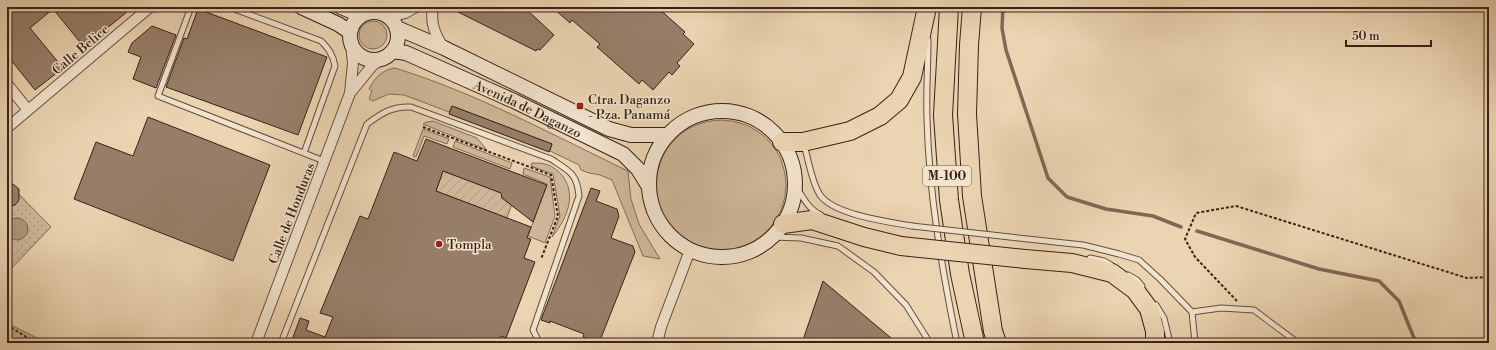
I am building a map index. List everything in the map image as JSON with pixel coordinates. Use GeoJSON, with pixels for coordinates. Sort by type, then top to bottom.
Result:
{"type":"FeatureCollection","features":[{"type":"Feature","properties":{"kind":"highway"},"geometry":{"type":"LineString","coordinates":[[782,142],[803,142],[850,131],[880,116],[899,100],[912,77],[927,7]]}},
{"type":"Feature","properties":{"kind":"highway","name":"M-100"},"geometry":{"type":"LineString","coordinates":[[949,7],[943,115],[949,200],[960,274],[975,343]]}},
{"type":"Feature","properties":{"kind":"highway","name":"M-100"},"geometry":{"type":"LineString","coordinates":[[972,7],[969,45],[967,114],[972,196],[993,331],[997,343]]}},
{"type":"Feature","properties":{"kind":"highway"},"geometry":{"type":"LineString","coordinates":[[778,230],[812,220],[864,237],[901,246],[1072,263],[1112,273],[1135,290],[1148,309],[1155,331],[1155,343]]}},
{"type":"Feature","properties":{"kind":"highway"},"geometry":{"type":"LineString","coordinates":[[985,273],[1008,343]]}},
{"type":"Feature","properties":{"kind":"main road"},"geometry":{"type":"LineString","coordinates":[[301,7],[338,24],[350,38],[359,56],[365,59],[377,60],[388,55],[398,41],[393,23],[378,12],[372,11],[360,16],[351,25],[350,38]]}},
{"type":"Feature","properties":{"kind":"main road"},"geometry":{"type":"LineString","coordinates":[[341,7],[360,16]]}},
{"type":"Feature","properties":{"kind":"main road","name":"Avenida de Daganzo"},"geometry":{"type":"LineString","coordinates":[[393,23],[609,128],[631,135],[668,135]]}},
{"type":"Feature","properties":{"kind":"main road","name":"Avenida de Daganzo"},"geometry":{"type":"LineString","coordinates":[[388,55],[406,53],[514,101],[623,154],[638,170],[649,187]]}},
{"type":"Feature","properties":{"kind":"main road"},"geometry":{"type":"LineString","coordinates":[[727,111],[748,116],[767,127],[782,142],[794,170],[795,186],[792,205],[778,230],[754,249],[733,256],[711,256],[690,250],[674,239],[661,224],[652,207],[649,187],[650,168],[657,151],[668,135],[685,121],[705,113],[727,111]]}},
{"type":"Feature","properties":{"kind":"street","name":"Calle Belice"},"geometry":{"type":"LineString","coordinates":[[7,128],[150,7]]}},
{"type":"Feature","properties":{"kind":"street"},"geometry":{"type":"LineString","coordinates":[[393,23],[405,13],[416,7]]}},
{"type":"Feature","properties":{"kind":"street"},"geometry":{"type":"LineString","coordinates":[[433,7],[431,17],[433,28],[444,48]]}},
{"type":"Feature","properties":{"kind":"street","name":"Calle de Honduras"},"geometry":{"type":"LineString","coordinates":[[256,343],[350,93],[353,63],[350,38]]}},
{"type":"Feature","properties":{"kind":"street","name":"Calle de Honduras"},"geometry":{"type":"LineString","coordinates":[[350,93],[372,66],[388,55]]}},
{"type":"Feature","properties":{"kind":"street"},"geometry":{"type":"LineString","coordinates":[[7,84],[28,110]]}},
{"type":"Feature","properties":{"kind":"street"},"geometry":{"type":"LineString","coordinates":[[657,343],[661,327],[690,250]]}},
{"type":"Feature","properties":{"kind":"lane"},"geometry":{"type":"LineString","coordinates":[[191,7],[158,96],[324,161]]}},
{"type":"Feature","properties":{"kind":"lane"},"geometry":{"type":"LineString","coordinates":[[229,7],[321,41],[329,48],[334,57],[335,66],[304,153]]}},
{"type":"Feature","properties":{"kind":"lane"},"geometry":{"type":"LineString","coordinates":[[927,7],[928,29]]}},
{"type":"Feature","properties":{"kind":"lane"},"geometry":{"type":"LineString","coordinates":[[928,37],[927,119],[933,202],[944,276],[957,343]]}},
{"type":"Feature","properties":{"kind":"lane"},"geometry":{"type":"LineString","coordinates":[[281,343],[367,124],[379,115],[398,106],[411,107],[551,159],[572,173],[578,185],[579,196],[533,330],[540,343]]}},
{"type":"Feature","properties":{"kind":"lane"},"geometry":{"type":"LineString","coordinates":[[803,142],[815,183],[821,196],[832,205],[854,214],[876,220],[912,226],[1083,245],[1139,260],[1192,312],[1195,343]]}},
{"type":"Feature","properties":{"kind":"lane"},"geometry":{"type":"LineString","coordinates":[[795,186],[806,203],[818,214],[825,216]]}},
{"type":"Feature","properties":{"kind":"lane"},"geometry":{"type":"LineString","coordinates":[[778,230],[801,238],[838,246],[874,272],[906,305],[930,343]]}},
{"type":"Feature","properties":{"kind":"lane"},"geometry":{"type":"LineString","coordinates":[[933,242],[964,245]]}},
{"type":"Feature","properties":{"kind":"lane"},"geometry":{"type":"LineString","coordinates":[[972,246],[988,247]]}},
{"type":"Feature","properties":{"kind":"lane"},"geometry":{"type":"LineString","coordinates":[[1084,257],[1104,261],[1118,269]]}},
{"type":"Feature","properties":{"kind":"lane"},"geometry":{"type":"LineString","coordinates":[[1124,272],[1137,280],[1146,293]]}},
{"type":"Feature","properties":{"kind":"lane"},"geometry":{"type":"LineString","coordinates":[[1151,299],[1164,318],[1170,343]]}},
{"type":"Feature","properties":{"kind":"lane"},"geometry":{"type":"LineString","coordinates":[[1192,312],[1221,308],[1254,310],[1298,343]]}},
{"type":"Feature","properties":{"kind":"path"},"geometry":{"type":"LineString","coordinates":[[423,127],[551,175],[558,216],[541,259]]}},
{"type":"Feature","properties":{"kind":"path"},"geometry":{"type":"LineString","coordinates":[[1245,309],[1195,257],[1185,239],[1196,213],[1236,206],[1467,278],[1489,276]]}},
{"type":"Feature","properties":{"kind":"path"},"geometry":{"type":"LineString","coordinates":[[7,325],[36,343]]}},
{"type":"Feature","properties":{"kind":"shaded area"},"geometry":{"type":"Polygon","coordinates":[[[373,21],[383,25],[387,35],[383,45],[373,49],[363,45],[359,35],[363,25],[373,21]]]}},
{"type":"Feature","properties":{"kind":"shaded area"},"geometry":{"type":"Polygon","coordinates":[[[395,68],[455,89],[628,171],[631,199],[639,224],[660,259],[643,256],[612,180],[581,170],[579,165],[550,151],[552,144],[452,106],[449,112],[404,95],[389,94],[373,101],[369,99],[372,91],[369,89],[376,78],[382,73],[395,68]]]}},
{"type":"Feature","properties":{"kind":"shaded area"},"geometry":{"type":"Polygon","coordinates":[[[721,120],[746,125],[767,139],[781,160],[786,185],[781,210],[767,231],[746,245],[721,250],[696,245],[675,231],[661,210],[656,185],[661,160],[675,139],[696,125],[721,120]]]}},
{"type":"Feature","properties":{"kind":"shaded area"},"geometry":{"type":"Polygon","coordinates":[[[433,121],[477,138],[487,150],[423,124],[433,121]]]}},
{"type":"Feature","properties":{"kind":"shaded area"},"geometry":{"type":"Polygon","coordinates":[[[423,129],[449,139],[447,144],[424,136],[416,157],[413,156],[423,129]]]}},
{"type":"Feature","properties":{"kind":"shaded area"},"geometry":{"type":"Polygon","coordinates":[[[455,141],[512,163],[510,169],[453,147],[455,141]]]}},
{"type":"Feature","properties":{"kind":"shaded area"},"geometry":{"type":"Polygon","coordinates":[[[532,163],[544,164],[553,167],[563,176],[568,186],[568,209],[557,231],[552,237],[560,216],[553,174],[531,166],[532,163]]]}},
{"type":"Feature","properties":{"kind":"shaded area"},"geometry":{"type":"Polygon","coordinates":[[[524,168],[550,177],[555,216],[545,243],[528,236],[547,184],[523,174],[524,168]]]}},
{"type":"Feature","properties":{"kind":"shaded area"},"geometry":{"type":"Polygon","coordinates":[[[443,171],[502,193],[502,198],[507,201],[514,198],[507,218],[436,191],[443,171]]]}},
{"type":"Feature","properties":{"kind":"shaded area"},"geometry":{"type":"Polygon","coordinates":[[[7,182],[51,227],[7,273],[7,182]]]}},
{"type":"Feature","properties":{"kind":"shaded area"},"geometry":{"type":"Polygon","coordinates":[[[17,218],[25,221],[28,229],[25,237],[17,240],[9,237],[6,229],[9,221],[17,218]]]}},
{"type":"Feature","properties":{"kind":"shaded area"},"geometry":{"type":"Polygon","coordinates":[[[7,323],[47,343],[7,343],[7,323]]]}},
{"type":"Feature","properties":{"kind":"building"},"geometry":{"type":"Polygon","coordinates":[[[7,7],[133,7],[84,47],[53,9],[30,28],[63,68],[35,90],[7,55],[7,7]]]}},
{"type":"Feature","properties":{"kind":"building"},"geometry":{"type":"Polygon","coordinates":[[[448,7],[524,7],[554,35],[540,50],[537,49],[536,51],[448,7]]]}},
{"type":"Feature","properties":{"kind":"building"},"geometry":{"type":"Polygon","coordinates":[[[552,7],[657,7],[685,32],[683,34],[694,44],[677,63],[680,66],[672,75],[669,72],[653,90],[642,80],[639,84],[597,47],[600,44],[572,20],[570,23],[552,7]]]}},
{"type":"Feature","properties":{"kind":"building"},"geometry":{"type":"Polygon","coordinates":[[[198,9],[327,57],[298,135],[166,87],[184,38],[187,39],[198,9]]]}},
{"type":"Feature","properties":{"kind":"building"},"geometry":{"type":"Polygon","coordinates":[[[152,26],[176,35],[156,88],[133,79],[141,57],[128,52],[132,43],[152,26]]]}},
{"type":"Feature","properties":{"kind":"building"},"geometry":{"type":"Polygon","coordinates":[[[452,106],[552,144],[549,152],[449,114],[452,106]]]}},
{"type":"Feature","properties":{"kind":"building"},"geometry":{"type":"Polygon","coordinates":[[[148,117],[270,165],[233,261],[74,199],[96,142],[133,156],[148,117]]]}},
{"type":"Feature","properties":{"kind":"building","name":"Tompla"},"geometry":{"type":"Polygon","coordinates":[[[426,139],[547,185],[533,222],[502,198],[501,193],[443,171],[436,191],[531,227],[527,238],[531,239],[524,258],[535,262],[506,338],[501,336],[499,343],[291,343],[300,318],[309,321],[306,330],[325,337],[333,317],[320,313],[360,216],[368,219],[394,152],[417,161],[426,139]]]}},
{"type":"Feature","properties":{"kind":"building"},"geometry":{"type":"Polygon","coordinates":[[[7,184],[13,184],[19,189],[19,200],[15,205],[7,206],[7,184]]]}},
{"type":"Feature","properties":{"kind":"building"},"geometry":{"type":"Polygon","coordinates":[[[591,188],[600,191],[596,201],[617,209],[619,216],[611,238],[633,246],[635,252],[599,343],[583,337],[584,334],[550,321],[550,323],[541,320],[591,188]]]}},
{"type":"Feature","properties":{"kind":"building"},"geometry":{"type":"Polygon","coordinates":[[[823,281],[897,343],[802,343],[823,281]]]}},
{"type":"Feature","properties":{"kind":"waterway"},"geometry":{"type":"LineString","coordinates":[[1003,7],[1002,28],[1006,50],[1048,178],[1067,197],[1106,209],[1153,216],[1181,227]]}},
{"type":"Feature","properties":{"kind":"waterway"},"geometry":{"type":"LineString","coordinates":[[1197,231],[1319,269],[1379,281],[1399,301],[1416,343]]}},
{"type":"Feature","properties":{"kind":"place","name":"Ctra. Daganzo - Pza. Panamá"},"geometry":{"type":"Point","coordinates":[580,106]}},
{"type":"Feature","properties":{"kind":"place","name":"Tompla"},"geometry":{"type":"Point","coordinates":[439,244]}}]}
